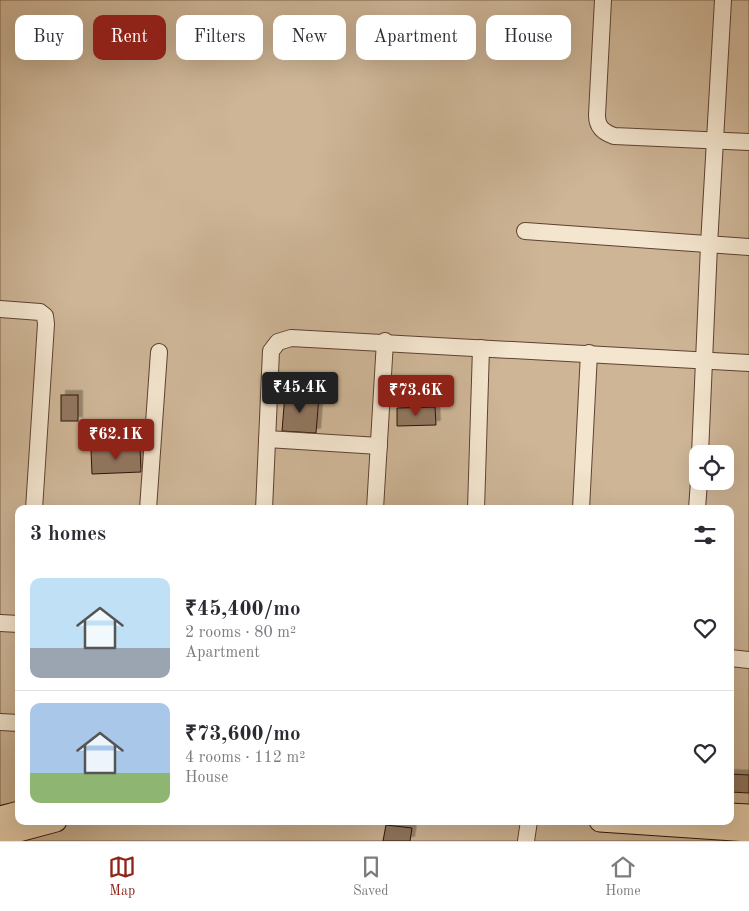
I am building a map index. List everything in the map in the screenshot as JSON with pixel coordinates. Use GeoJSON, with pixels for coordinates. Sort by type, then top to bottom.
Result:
{"type":"FeatureCollection","features":[{"type":"Feature","properties":{"kind":"main road"},"geometry":{"type":"LineString","coordinates":[[734,814],[749,814]]}},
{"type":"Feature","properties":{"kind":"main road"},"geometry":{"type":"LineString","coordinates":[[0,817],[15,822]]}},
{"type":"Feature","properties":{"kind":"main road"},"geometry":{"type":"LineString","coordinates":[[632,825],[671,830],[749,831]]}},
{"type":"Feature","properties":{"kind":"main road"},"geometry":{"type":"LineString","coordinates":[[0,836],[28,827]]}},
{"type":"Feature","properties":{"kind":"street"},"geometry":{"type":"LineString","coordinates":[[603,0],[597,123],[606,133],[614,136],[749,142]]}},
{"type":"Feature","properties":{"kind":"street"},"geometry":{"type":"LineString","coordinates":[[700,445],[714,140],[723,0]]}},
{"type":"Feature","properties":{"kind":"street"},"geometry":{"type":"LineString","coordinates":[[525,231],[749,247]]}},
{"type":"Feature","properties":{"kind":"street"},"geometry":{"type":"LineString","coordinates":[[0,309],[40,312],[45,316],[34,505]]}},
{"type":"Feature","properties":{"kind":"street"},"geometry":{"type":"LineString","coordinates":[[264,505],[271,351],[278,342],[291,338],[385,341],[749,363]]}},
{"type":"Feature","properties":{"kind":"street"},"geometry":{"type":"LineString","coordinates":[[375,505],[385,341]]}},
{"type":"Feature","properties":{"kind":"street"},"geometry":{"type":"LineString","coordinates":[[476,505],[481,348]]}},
{"type":"Feature","properties":{"kind":"street"},"geometry":{"type":"LineString","coordinates":[[148,505],[159,352]]}},
{"type":"Feature","properties":{"kind":"street"},"geometry":{"type":"LineString","coordinates":[[580,505],[589,354]]}},
{"type":"Feature","properties":{"kind":"street"},"geometry":{"type":"LineString","coordinates":[[267,440],[379,446]]}},
{"type":"Feature","properties":{"kind":"street"},"geometry":{"type":"LineString","coordinates":[[697,505],[698,490]]}},
{"type":"Feature","properties":{"kind":"street"},"geometry":{"type":"LineString","coordinates":[[0,623],[15,624]]}},
{"type":"Feature","properties":{"kind":"street"},"geometry":{"type":"LineString","coordinates":[[734,658],[749,660]]}},
{"type":"Feature","properties":{"kind":"street"},"geometry":{"type":"LineString","coordinates":[[0,722],[15,723]]}},
{"type":"Feature","properties":{"kind":"street"},"geometry":{"type":"LineString","coordinates":[[518,841],[520,825]]}},
{"type":"Feature","properties":{"kind":"street"},"geometry":{"type":"LineString","coordinates":[[526,841],[528,825]]}},
{"type":"Feature","properties":{"kind":"shaded area"},"geometry":{"type":"Polygon","coordinates":[[[0,0],[749,0],[749,841],[0,841],[0,0]]]}},
{"type":"Feature","properties":{"kind":"building"},"geometry":{"type":"Polygon","coordinates":[[[285,394],[319,396],[316,433],[282,431],[285,394]]]}},
{"type":"Feature","properties":{"kind":"building"},"geometry":{"type":"Polygon","coordinates":[[[61,395],[78,395],[78,421],[61,421],[61,395]]]}},
{"type":"Feature","properties":{"kind":"building"},"geometry":{"type":"Polygon","coordinates":[[[435,407],[436,425],[397,426],[397,408],[435,407]]]}},
{"type":"Feature","properties":{"kind":"building"},"geometry":{"type":"Polygon","coordinates":[[[109,428],[110,449],[91,450],[90,429],[109,428]]]}},
{"type":"Feature","properties":{"kind":"building"},"geometry":{"type":"Polygon","coordinates":[[[140,448],[141,472],[92,474],[91,450],[140,448]]]}},
{"type":"Feature","properties":{"kind":"building"},"geometry":{"type":"Polygon","coordinates":[[[734,774],[749,775],[749,793],[734,792],[734,774]]]}},
{"type":"Feature","properties":{"kind":"building"},"geometry":{"type":"Polygon","coordinates":[[[386,825],[412,828],[410,841],[383,841],[386,825]]]}}]}
